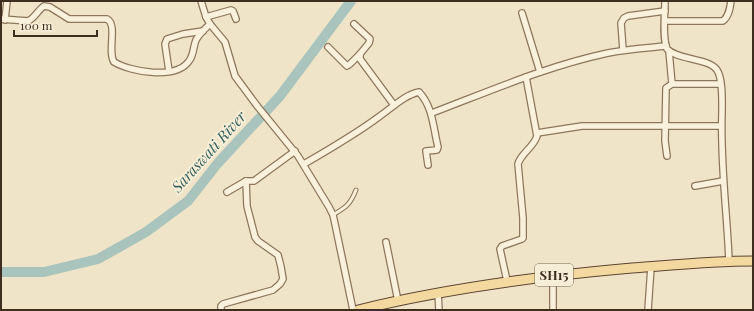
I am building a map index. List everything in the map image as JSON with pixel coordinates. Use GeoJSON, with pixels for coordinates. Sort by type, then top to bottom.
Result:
{"type":"FeatureCollection","features":[{"type":"Feature","properties":{"kind":"main road","name":"SH15"},"geometry":{"type":"LineString","coordinates":[[358,310],[370,309],[398,301],[438,293],[553,275],[651,266],[753,261]]}},
{"type":"Feature","properties":{"kind":"street"},"geometry":{"type":"LineString","coordinates":[[7,1],[3,19],[28,21],[44,6],[50,7],[70,19],[107,19],[112,26],[112,56],[114,62],[152,73],[178,69],[188,62],[192,55],[196,41],[210,24]]}},
{"type":"Feature","properties":{"kind":"street"},"geometry":{"type":"LineString","coordinates":[[202,1],[206,17],[210,24],[226,42],[235,76],[304,164],[333,215],[353,310]]}},
{"type":"Feature","properties":{"kind":"street"},"geometry":{"type":"LineString","coordinates":[[665,1],[665,22],[672,84]]}},
{"type":"Feature","properties":{"kind":"street"},"geometry":{"type":"LineString","coordinates":[[665,22],[722,21],[725,19],[731,1]]}},
{"type":"Feature","properties":{"kind":"street"},"geometry":{"type":"LineString","coordinates":[[206,17],[231,10],[233,11],[236,19]]}},
{"type":"Feature","properties":{"kind":"street"},"geometry":{"type":"LineString","coordinates":[[623,50],[621,23],[624,18],[628,16],[665,11]]}},
{"type":"Feature","properties":{"kind":"street"},"geometry":{"type":"LineString","coordinates":[[522,13],[540,72]]}},
{"type":"Feature","properties":{"kind":"street"},"geometry":{"type":"LineString","coordinates":[[328,47],[347,66],[349,65],[369,43],[370,39],[354,24]]}},
{"type":"Feature","properties":{"kind":"street"},"geometry":{"type":"LineString","coordinates":[[169,71],[165,44],[167,39],[182,34],[203,31]]}},
{"type":"Feature","properties":{"kind":"street"},"geometry":{"type":"LineString","coordinates":[[432,113],[540,72],[586,58],[623,50],[668,48],[714,66],[719,73],[722,100],[721,156],[727,212],[729,261]]}},
{"type":"Feature","properties":{"kind":"street"},"geometry":{"type":"LineString","coordinates":[[360,54],[360,60],[394,105]]}},
{"type":"Feature","properties":{"kind":"street"},"geometry":{"type":"LineString","coordinates":[[507,282],[500,249],[502,246],[522,240],[523,238],[523,218],[518,164],[536,140],[537,133],[526,77]]}},
{"type":"Feature","properties":{"kind":"street"},"geometry":{"type":"LineString","coordinates":[[666,156],[666,88],[672,84],[720,84]]}},
{"type":"Feature","properties":{"kind":"street"},"geometry":{"type":"LineString","coordinates":[[304,164],[327,151],[380,116],[402,99],[419,92],[428,104],[432,113],[438,147],[437,150],[426,151],[428,165]]}},
{"type":"Feature","properties":{"kind":"street"},"geometry":{"type":"LineString","coordinates":[[537,133],[582,126],[721,126]]}},
{"type":"Feature","properties":{"kind":"street"},"geometry":{"type":"LineString","coordinates":[[227,192],[246,181],[254,181],[295,152]]}},
{"type":"Feature","properties":{"kind":"street"},"geometry":{"type":"LineString","coordinates":[[221,310],[221,306],[223,304],[272,290],[280,284],[283,279],[282,267],[278,255],[258,241],[255,237],[248,209],[246,181]]}},
{"type":"Feature","properties":{"kind":"street"},"geometry":{"type":"LineString","coordinates":[[695,186],[723,181]]}},
{"type":"Feature","properties":{"kind":"street"},"geometry":{"type":"LineString","coordinates":[[386,242],[398,301]]}},
{"type":"Feature","properties":{"kind":"street"},"geometry":{"type":"LineString","coordinates":[[648,310],[651,266]]}},
{"type":"Feature","properties":{"kind":"street"},"geometry":{"type":"LineString","coordinates":[[553,275],[553,310]]}},
{"type":"Feature","properties":{"kind":"street"},"geometry":{"type":"LineString","coordinates":[[438,293],[439,310]]}},
{"type":"Feature","properties":{"kind":"lane"},"geometry":{"type":"LineString","coordinates":[[333,215],[348,205],[356,190]]}},
{"type":"Feature","properties":{"kind":"waterway","name":"Saraswati River"},"geometry":{"type":"LineString","coordinates":[[1,272],[44,272],[98,259],[146,232],[188,201],[218,163],[280,96],[351,1]]}}]}
